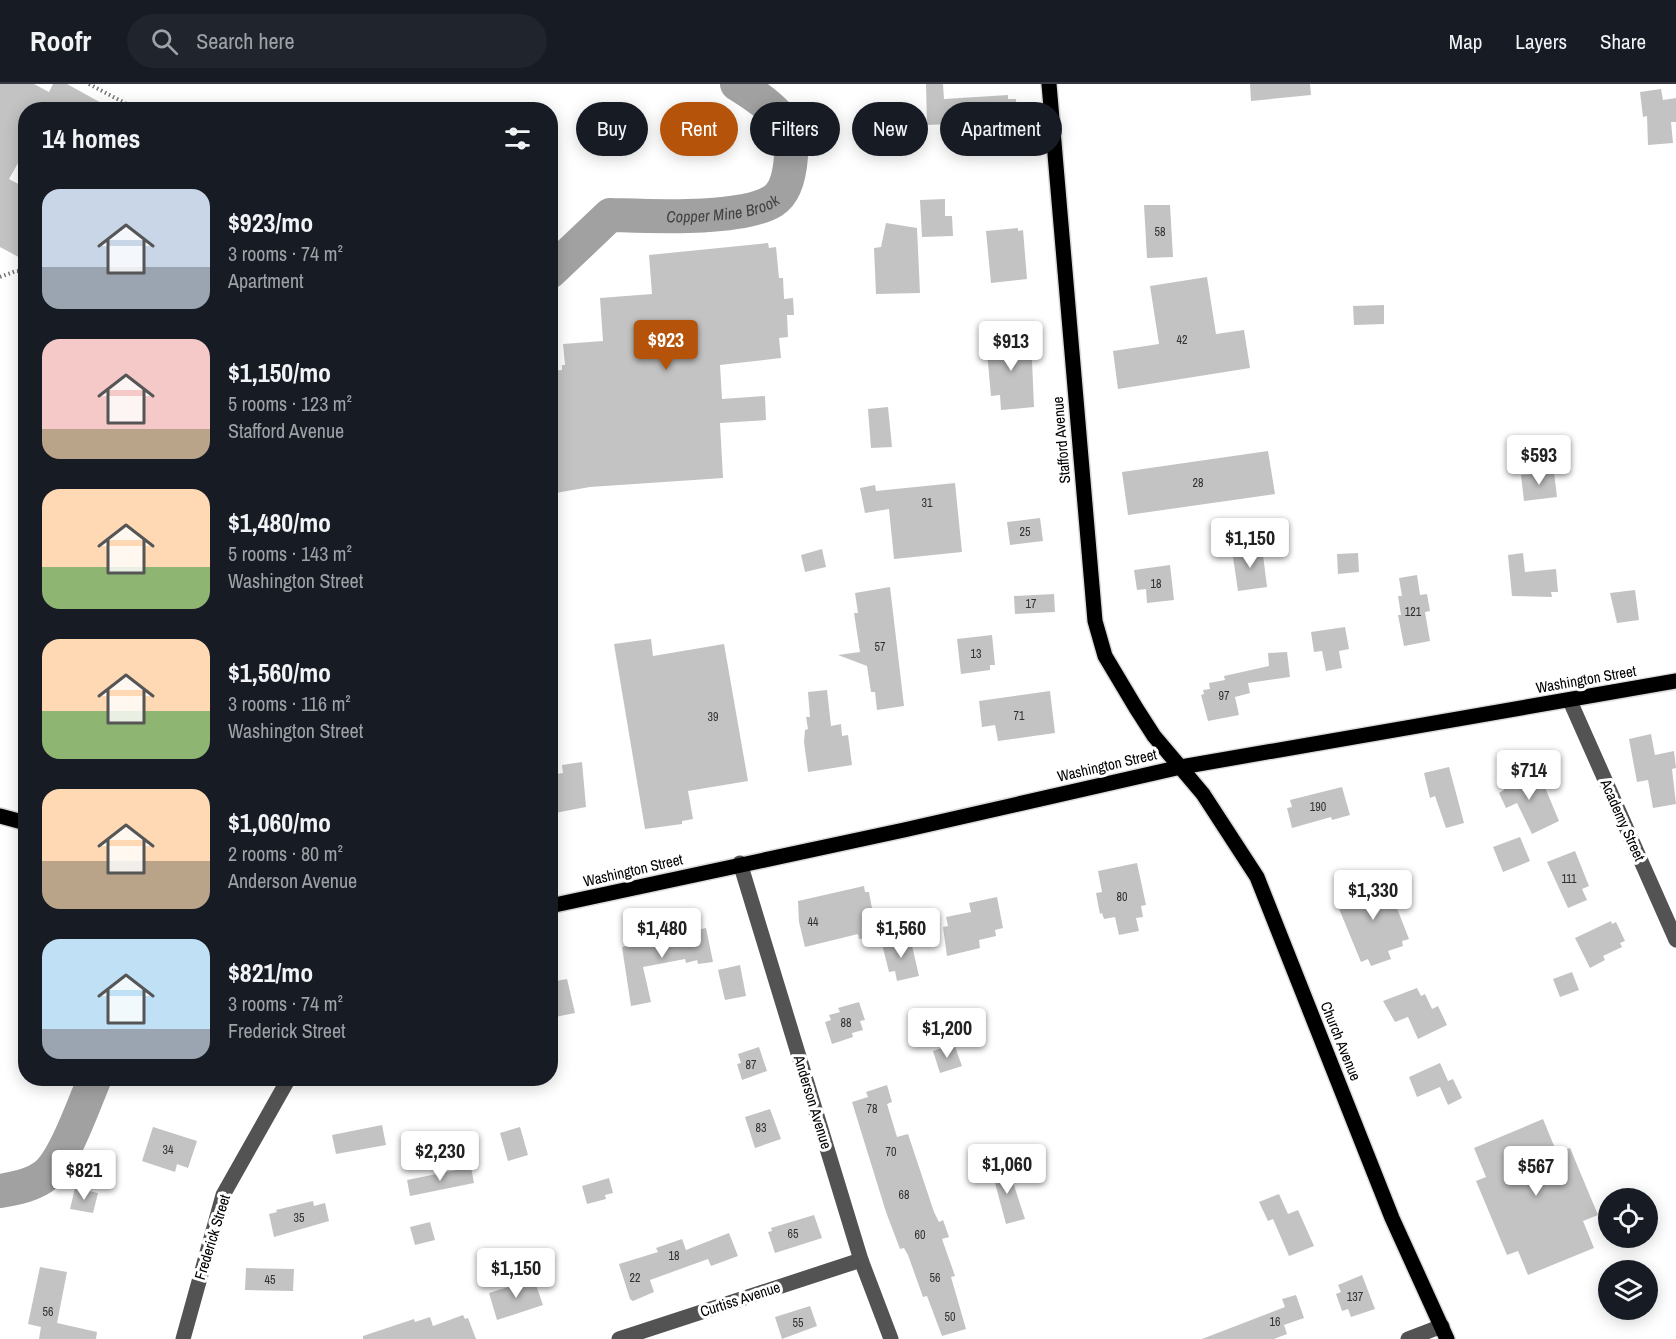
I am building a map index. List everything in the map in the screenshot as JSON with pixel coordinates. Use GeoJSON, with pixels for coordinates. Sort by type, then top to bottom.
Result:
{"type":"FeatureCollection","features":[{"type":"Feature","properties":{"kind":"main road","name":"Stafford Avenue"},"geometry":{"type":"LineString","coordinates":[[1049,84],[1095,621],[1105,656],[1154,736],[1181,767]]}},
{"type":"Feature","properties":{"kind":"main road","name":"Washington Street"},"geometry":{"type":"LineString","coordinates":[[558,904],[740,863],[904,830],[1181,767],[1676,681]]}},
{"type":"Feature","properties":{"kind":"main road","name":"Church Avenue"},"geometry":{"type":"LineString","coordinates":[[1181,767],[1233,838],[1257,878],[1392,1218],[1445,1333]]}},
{"type":"Feature","properties":{"kind":"main road"},"geometry":{"type":"LineString","coordinates":[[0,816],[18,821]]}},
{"type":"Feature","properties":{"kind":"street","name":"Academy Street"},"geometry":{"type":"LineString","coordinates":[[1570,701],[1676,940]]}},
{"type":"Feature","properties":{"kind":"street","name":"Anderson Avenue"},"geometry":{"type":"LineString","coordinates":[[740,863],[861,1260],[891,1339]]}},
{"type":"Feature","properties":{"kind":"street","name":"Frederick Street"},"geometry":{"type":"LineString","coordinates":[[183,1339],[223,1195],[284,1086]]}},
{"type":"Feature","properties":{"kind":"street","name":"Curtiss Avenue"},"geometry":{"type":"LineString","coordinates":[[619,1339],[861,1260]]}},
{"type":"Feature","properties":{"kind":"street"},"geometry":{"type":"LineString","coordinates":[[1408,1339],[1445,1333]]}},
{"type":"Feature","properties":{"kind":"path"},"geometry":{"type":"LineString","coordinates":[[89,84],[123,102]]}},
{"type":"Feature","properties":{"kind":"path"},"geometry":{"type":"LineString","coordinates":[[0,277],[18,271]]}},
{"type":"Feature","properties":{"kind":"building"},"geometry":{"type":"Polygon","coordinates":[[[0,84],[34,84],[49,92],[53,84],[67,84],[100,102],[18,102],[18,163],[9,179],[18,184],[18,257],[0,247],[0,84]]]}},
{"type":"Feature","properties":{"kind":"building"},"geometry":{"type":"Polygon","coordinates":[[[926,84],[943,84],[944,99],[1008,95],[1008,99],[1016,99],[1016,102],[940,102],[940,124],[928,125],[926,84]]]}},
{"type":"Feature","properties":{"kind":"building"},"geometry":{"type":"Polygon","coordinates":[[[1250,84],[1310,84],[1311,95],[1251,101],[1250,84]]]}},
{"type":"Feature","properties":{"kind":"building"},"geometry":{"type":"Polygon","coordinates":[[[1661,89],[1663,100],[1676,98],[1676,122],[1671,122],[1673,143],[1648,145],[1647,116],[1643,117],[1640,92],[1661,89]]]}},
{"type":"Feature","properties":{"kind":"building"},"geometry":{"type":"Polygon","coordinates":[[[945,199],[945,216],[952,216],[953,236],[922,237],[920,200],[945,199]]]}},
{"type":"Feature","properties":{"kind":"building"},"geometry":{"type":"Polygon","coordinates":[[[1144,205],[1170,205],[1173,257],[1147,258],[1144,205]]]}},
{"type":"Feature","properties":{"kind":"building"},"geometry":{"type":"Polygon","coordinates":[[[886,223],[917,228],[920,293],[876,294],[874,248],[881,247],[886,223]]]}},
{"type":"Feature","properties":{"kind":"building"},"geometry":{"type":"Polygon","coordinates":[[[1018,228],[1018,231],[1023,230],[1027,279],[991,283],[986,231],[1018,228]]]}},
{"type":"Feature","properties":{"kind":"building"},"geometry":{"type":"Polygon","coordinates":[[[768,243],[769,248],[776,247],[779,278],[783,278],[784,299],[793,298],[794,315],[787,315],[788,337],[779,338],[781,358],[720,365],[722,399],[765,396],[766,420],[720,423],[723,478],[590,487],[558,493],[558,370],[562,370],[562,365],[565,365],[563,344],[603,341],[600,298],[652,294],[649,255],[768,243]]]}},
{"type":"Feature","properties":{"kind":"building"},"geometry":{"type":"Polygon","coordinates":[[[1207,277],[1216,334],[1244,330],[1250,368],[1118,389],[1113,351],[1159,344],[1150,286],[1207,277]]]}},
{"type":"Feature","properties":{"kind":"building"},"geometry":{"type":"Polygon","coordinates":[[[1384,305],[1384,324],[1354,325],[1353,306],[1384,305]]]}},
{"type":"Feature","properties":{"kind":"building"},"geometry":{"type":"Polygon","coordinates":[[[1031,337],[1034,407],[1001,410],[1000,395],[991,396],[986,341],[1031,337]]]}},
{"type":"Feature","properties":{"kind":"building"},"geometry":{"type":"Polygon","coordinates":[[[888,407],[892,447],[871,448],[868,409],[888,407]]]}},
{"type":"Feature","properties":{"kind":"building"},"geometry":{"type":"Polygon","coordinates":[[[1268,451],[1275,494],[1128,515],[1122,472],[1268,451]]]}},
{"type":"Feature","properties":{"kind":"building"},"geometry":{"type":"Polygon","coordinates":[[[1554,472],[1557,497],[1524,501],[1521,475],[1554,472]]]}},
{"type":"Feature","properties":{"kind":"building"},"geometry":{"type":"Polygon","coordinates":[[[955,483],[962,552],[894,559],[889,509],[865,513],[860,488],[875,485],[876,491],[955,483]]]}},
{"type":"Feature","properties":{"kind":"building"},"geometry":{"type":"Polygon","coordinates":[[[1040,518],[1043,541],[1010,545],[1007,522],[1040,518]]]}},
{"type":"Feature","properties":{"kind":"building"},"geometry":{"type":"Polygon","coordinates":[[[1262,547],[1267,587],[1238,591],[1232,550],[1262,547]]]}},
{"type":"Feature","properties":{"kind":"building"},"geometry":{"type":"Polygon","coordinates":[[[822,549],[826,567],[805,572],[801,555],[822,549]]]}},
{"type":"Feature","properties":{"kind":"building"},"geometry":{"type":"Polygon","coordinates":[[[1358,553],[1359,572],[1338,574],[1337,554],[1358,553]]]}},
{"type":"Feature","properties":{"kind":"building"},"geometry":{"type":"Polygon","coordinates":[[[1523,553],[1525,572],[1556,569],[1558,592],[1551,592],[1552,597],[1512,596],[1508,555],[1523,553]]]}},
{"type":"Feature","properties":{"kind":"building"},"geometry":{"type":"Polygon","coordinates":[[[1170,565],[1174,600],[1147,603],[1146,589],[1137,590],[1134,570],[1170,565]]]}},
{"type":"Feature","properties":{"kind":"building"},"geometry":{"type":"Polygon","coordinates":[[[1417,575],[1420,595],[1427,594],[1430,611],[1425,612],[1430,641],[1404,646],[1398,615],[1401,615],[1398,596],[1402,596],[1399,578],[1417,575]]]}},
{"type":"Feature","properties":{"kind":"building"},"geometry":{"type":"Polygon","coordinates":[[[890,587],[904,706],[877,710],[875,692],[871,692],[867,666],[838,655],[860,652],[854,613],[858,613],[855,593],[890,587]]]}},
{"type":"Feature","properties":{"kind":"building"},"geometry":{"type":"Polygon","coordinates":[[[1635,590],[1639,620],[1617,623],[1610,593],[1635,590]]]}},
{"type":"Feature","properties":{"kind":"building"},"geometry":{"type":"Polygon","coordinates":[[[1054,594],[1055,612],[1015,614],[1014,596],[1054,594]]]}},
{"type":"Feature","properties":{"kind":"building"},"geometry":{"type":"Polygon","coordinates":[[[1345,627],[1349,649],[1339,651],[1342,668],[1326,671],[1322,651],[1314,652],[1311,632],[1345,627]]]}},
{"type":"Feature","properties":{"kind":"building"},"geometry":{"type":"Polygon","coordinates":[[[992,635],[995,665],[990,665],[990,670],[961,674],[957,639],[992,635]]]}},
{"type":"Feature","properties":{"kind":"building"},"geometry":{"type":"Polygon","coordinates":[[[651,639],[653,656],[724,644],[748,781],[688,791],[693,819],[682,821],[682,824],[645,829],[614,644],[651,639]]]}},
{"type":"Feature","properties":{"kind":"building"},"geometry":{"type":"Polygon","coordinates":[[[1287,652],[1290,677],[1248,683],[1250,693],[1235,697],[1239,715],[1208,721],[1201,695],[1204,694],[1203,690],[1210,689],[1209,683],[1225,680],[1224,676],[1269,666],[1268,653],[1287,652]]]}},
{"type":"Feature","properties":{"kind":"building"},"geometry":{"type":"Polygon","coordinates":[[[827,690],[831,726],[841,724],[842,736],[848,735],[852,765],[808,772],[804,742],[805,730],[808,729],[806,717],[810,717],[808,692],[827,690]]]}},
{"type":"Feature","properties":{"kind":"building"},"geometry":{"type":"Polygon","coordinates":[[[1050,691],[1055,733],[998,741],[995,725],[982,727],[979,701],[1050,691]]]}},
{"type":"Feature","properties":{"kind":"building"},"geometry":{"type":"Polygon","coordinates":[[[1651,734],[1655,755],[1674,751],[1676,768],[1672,769],[1676,804],[1653,808],[1648,780],[1637,782],[1629,739],[1651,734]]]}},
{"type":"Feature","properties":{"kind":"building"},"geometry":{"type":"Polygon","coordinates":[[[582,762],[586,807],[558,812],[558,774],[563,773],[562,765],[582,762]]]}},
{"type":"Feature","properties":{"kind":"building"},"geometry":{"type":"Polygon","coordinates":[[[1449,767],[1464,823],[1446,828],[1435,796],[1430,798],[1424,773],[1449,767]]]}},
{"type":"Feature","properties":{"kind":"building"},"geometry":{"type":"Polygon","coordinates":[[[1526,768],[1536,789],[1544,785],[1559,821],[1532,834],[1517,803],[1506,808],[1499,793],[1504,790],[1500,780],[1526,768]]]}},
{"type":"Feature","properties":{"kind":"building"},"geometry":{"type":"Polygon","coordinates":[[[1342,787],[1350,815],[1332,820],[1331,817],[1292,828],[1287,808],[1292,807],[1290,800],[1342,787]]]}},
{"type":"Feature","properties":{"kind":"building"},"geometry":{"type":"Polygon","coordinates":[[[1520,837],[1530,861],[1503,872],[1493,847],[1520,837]]]}},
{"type":"Feature","properties":{"kind":"building"},"geometry":{"type":"Polygon","coordinates":[[[1575,851],[1589,886],[1582,889],[1587,900],[1568,908],[1547,862],[1575,851]]]}},
{"type":"Feature","properties":{"kind":"building"},"geometry":{"type":"Polygon","coordinates":[[[1137,863],[1146,905],[1141,906],[1143,917],[1136,918],[1139,931],[1119,935],[1115,917],[1104,919],[1102,913],[1100,914],[1096,893],[1102,892],[1098,871],[1137,863]]]}},
{"type":"Feature","properties":{"kind":"building"},"geometry":{"type":"Polygon","coordinates":[[[1393,878],[1398,897],[1393,898],[1409,939],[1402,941],[1403,946],[1388,951],[1391,959],[1371,966],[1368,959],[1361,962],[1335,899],[1369,884],[1393,878]]]}},
{"type":"Feature","properties":{"kind":"building"},"geometry":{"type":"Polygon","coordinates":[[[864,886],[865,892],[869,892],[877,936],[859,939],[858,934],[805,947],[799,922],[798,901],[864,886]]]}},
{"type":"Feature","properties":{"kind":"building"},"geometry":{"type":"Polygon","coordinates":[[[997,897],[1003,928],[995,930],[996,936],[979,940],[980,948],[947,956],[943,927],[948,926],[946,917],[971,912],[969,903],[997,897]]]}},
{"type":"Feature","properties":{"kind":"building"},"geometry":{"type":"Polygon","coordinates":[[[1611,921],[1612,924],[1616,922],[1625,941],[1620,943],[1622,947],[1603,956],[1605,960],[1590,968],[1575,938],[1611,921]]]}},
{"type":"Feature","properties":{"kind":"building"},"geometry":{"type":"Polygon","coordinates":[[[706,928],[713,962],[698,964],[697,960],[686,963],[685,959],[643,967],[651,1002],[631,1006],[622,947],[706,928]]]}},
{"type":"Feature","properties":{"kind":"building"},"geometry":{"type":"Polygon","coordinates":[[[910,937],[919,976],[897,981],[895,971],[889,972],[882,944],[910,937]]]}},
{"type":"Feature","properties":{"kind":"building"},"geometry":{"type":"Polygon","coordinates":[[[740,965],[746,996],[725,1000],[718,970],[740,965]]]}},
{"type":"Feature","properties":{"kind":"building"},"geometry":{"type":"Polygon","coordinates":[[[1572,972],[1579,990],[1560,997],[1553,979],[1572,972]]]}},
{"type":"Feature","properties":{"kind":"building"},"geometry":{"type":"Polygon","coordinates":[[[567,979],[575,1013],[558,1016],[558,981],[567,979]]]}},
{"type":"Feature","properties":{"kind":"building"},"geometry":{"type":"Polygon","coordinates":[[[1417,988],[1421,996],[1425,994],[1432,1009],[1438,1006],[1447,1025],[1418,1039],[1408,1017],[1395,1022],[1383,1001],[1417,988]]]}},
{"type":"Feature","properties":{"kind":"building"},"geometry":{"type":"Polygon","coordinates":[[[859,1002],[865,1020],[860,1021],[863,1030],[852,1033],[853,1037],[832,1044],[825,1022],[831,1020],[829,1015],[840,1012],[838,1008],[859,1002]]]}},
{"type":"Feature","properties":{"kind":"building"},"geometry":{"type":"Polygon","coordinates":[[[954,1044],[962,1066],[940,1073],[933,1051],[954,1044]]]}},
{"type":"Feature","properties":{"kind":"building"},"geometry":{"type":"Polygon","coordinates":[[[759,1047],[767,1071],[742,1080],[737,1064],[741,1063],[738,1054],[759,1047]]]}},
{"type":"Feature","properties":{"kind":"building"},"geometry":{"type":"Polygon","coordinates":[[[1440,1063],[1448,1081],[1453,1079],[1462,1098],[1448,1105],[1440,1087],[1417,1097],[1409,1077],[1440,1063]]]}},
{"type":"Feature","properties":{"kind":"building"},"geometry":{"type":"Polygon","coordinates":[[[887,1085],[892,1102],[887,1104],[897,1137],[908,1134],[934,1212],[939,1222],[943,1220],[949,1237],[942,1239],[955,1276],[951,1277],[966,1329],[942,1336],[927,1296],[923,1297],[908,1255],[904,1248],[900,1249],[886,1212],[852,1102],[868,1097],[866,1092],[887,1085]]]}},
{"type":"Feature","properties":{"kind":"building"},"geometry":{"type":"Polygon","coordinates":[[[770,1109],[781,1139],[755,1148],[745,1117],[770,1109]]]}},
{"type":"Feature","properties":{"kind":"building"},"geometry":{"type":"Polygon","coordinates":[[[1543,1119],[1557,1153],[1570,1148],[1598,1215],[1583,1221],[1594,1248],[1528,1275],[1518,1251],[1507,1255],[1476,1181],[1486,1177],[1474,1148],[1543,1119]]]}},
{"type":"Feature","properties":{"kind":"building"},"geometry":{"type":"Polygon","coordinates":[[[382,1125],[386,1145],[336,1154],[332,1135],[382,1125]]]}},
{"type":"Feature","properties":{"kind":"building"},"geometry":{"type":"Polygon","coordinates":[[[153,1127],[197,1141],[188,1168],[177,1164],[175,1172],[142,1161],[153,1127]]]}},
{"type":"Feature","properties":{"kind":"building"},"geometry":{"type":"Polygon","coordinates":[[[520,1127],[528,1155],[508,1161],[500,1133],[520,1127]]]}},
{"type":"Feature","properties":{"kind":"building"},"geometry":{"type":"Polygon","coordinates":[[[1007,1164],[1025,1219],[1006,1224],[991,1168],[1007,1164]]]}},
{"type":"Feature","properties":{"kind":"building"},"geometry":{"type":"Polygon","coordinates":[[[471,1167],[474,1183],[410,1196],[407,1180],[471,1167]]]}},
{"type":"Feature","properties":{"kind":"building"},"geometry":{"type":"Polygon","coordinates":[[[609,1178],[613,1193],[605,1195],[606,1199],[587,1204],[582,1186],[609,1178]]]}},
{"type":"Feature","properties":{"kind":"building"},"geometry":{"type":"Polygon","coordinates":[[[75,1188],[98,1193],[93,1213],[70,1209],[75,1188]]]}},
{"type":"Feature","properties":{"kind":"building"},"geometry":{"type":"Polygon","coordinates":[[[1279,1194],[1288,1214],[1298,1210],[1314,1246],[1289,1256],[1273,1219],[1268,1221],[1259,1202],[1279,1194]]]}},
{"type":"Feature","properties":{"kind":"building"},"geometry":{"type":"Polygon","coordinates":[[[313,1201],[314,1206],[325,1203],[329,1221],[274,1237],[269,1214],[277,1212],[276,1210],[313,1201]]]}},
{"type":"Feature","properties":{"kind":"building"},"geometry":{"type":"Polygon","coordinates":[[[814,1215],[822,1238],[775,1253],[768,1232],[772,1231],[771,1228],[814,1215]]]}},
{"type":"Feature","properties":{"kind":"building"},"geometry":{"type":"Polygon","coordinates":[[[430,1222],[435,1240],[415,1245],[410,1227],[430,1222]]]}},
{"type":"Feature","properties":{"kind":"building"},"geometry":{"type":"Polygon","coordinates":[[[729,1233],[738,1256],[711,1266],[708,1259],[650,1280],[654,1292],[633,1301],[630,1299],[619,1264],[658,1252],[656,1248],[682,1239],[686,1250],[729,1233]]]}},
{"type":"Feature","properties":{"kind":"building"},"geometry":{"type":"Polygon","coordinates":[[[40,1267],[67,1272],[57,1323],[97,1332],[96,1339],[39,1339],[41,1327],[28,1324],[40,1267]]]}},
{"type":"Feature","properties":{"kind":"building"},"geometry":{"type":"Polygon","coordinates":[[[246,1268],[294,1269],[293,1291],[245,1290],[246,1268]]]}},
{"type":"Feature","properties":{"kind":"building"},"geometry":{"type":"Polygon","coordinates":[[[1362,1275],[1375,1309],[1351,1317],[1348,1309],[1342,1311],[1336,1294],[1341,1292],[1338,1285],[1362,1275]]]}},
{"type":"Feature","properties":{"kind":"building"},"geometry":{"type":"Polygon","coordinates":[[[534,1279],[543,1305],[497,1320],[489,1293],[534,1279]]]}},
{"type":"Feature","properties":{"kind":"building"},"geometry":{"type":"Polygon","coordinates":[[[1296,1295],[1304,1318],[1284,1325],[1287,1334],[1274,1339],[1202,1339],[1285,1307],[1282,1299],[1296,1295]]]}},
{"type":"Feature","properties":{"kind":"building"},"geometry":{"type":"Polygon","coordinates":[[[810,1306],[817,1326],[782,1339],[775,1317],[810,1306]]]}},
{"type":"Feature","properties":{"kind":"building"},"geometry":{"type":"Polygon","coordinates":[[[463,1315],[465,1319],[468,1318],[476,1339],[363,1339],[363,1336],[414,1319],[415,1322],[430,1317],[433,1326],[463,1315]]]}},
{"type":"Feature","properties":{"kind":"waterway","name":"Copper Mine Brook"},"geometry":{"type":"LineString","coordinates":[[558,264],[610,215],[694,216],[740,212],[758,207],[778,197],[785,187],[790,168],[791,143],[788,132],[776,113],[737,84]]}},
{"type":"Feature","properties":{"kind":"waterway","name":"Copper Mine Brook"},"geometry":{"type":"LineString","coordinates":[[0,1191],[37,1181],[54,1166],[68,1143],[92,1086]]}}]}
